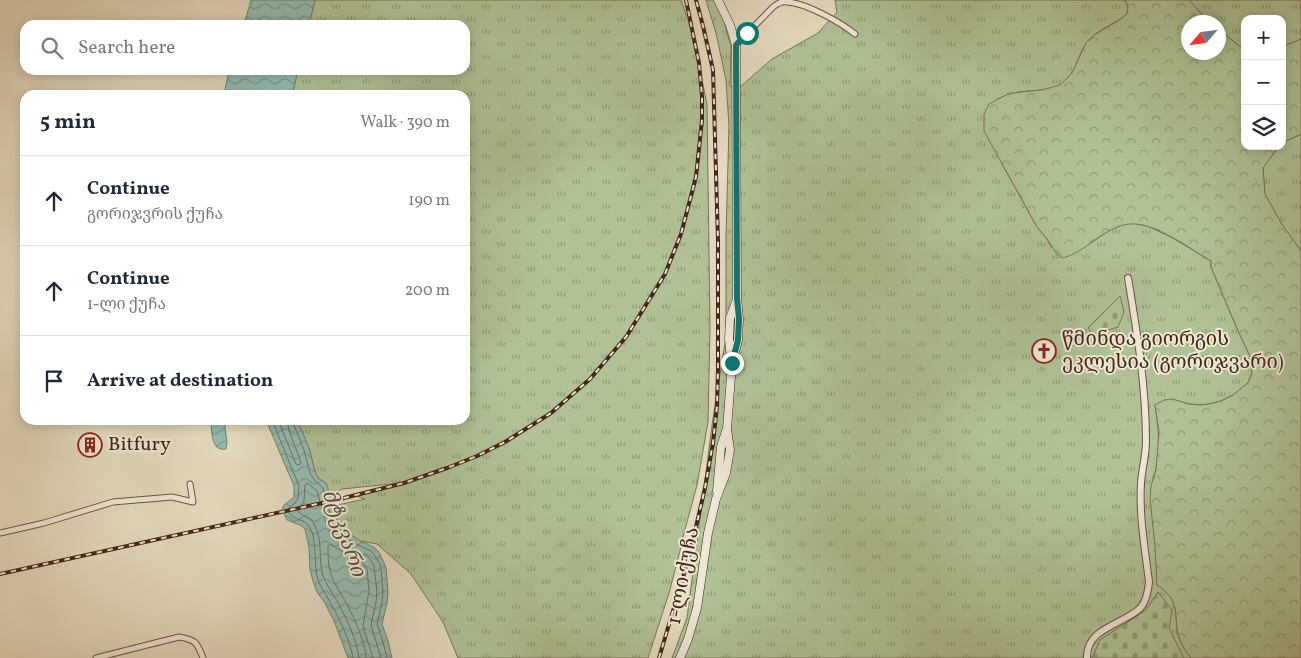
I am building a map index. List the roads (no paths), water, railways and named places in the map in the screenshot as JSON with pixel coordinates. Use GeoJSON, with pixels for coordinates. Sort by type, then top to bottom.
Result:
{"type":"FeatureCollection","features":[{"type":"Feature","properties":{"kind":"main road","name":"1-ლი ქუჩა"},"geometry":{"type":"LineString","coordinates":[[680,658],[688,639],[696,608],[708,533],[716,499],[721,447],[727,429],[732,363],[738,340],[736,45],[730,25],[718,0]]}},
{"type":"Feature","properties":{"kind":"street"},"geometry":{"type":"LineString","coordinates":[[736,45],[773,7],[779,3],[787,2],[822,13],[844,25],[855,34]]}},
{"type":"Feature","properties":{"kind":"street"},"geometry":{"type":"LineString","coordinates":[[1087,658],[1086,651],[1096,634],[1139,610],[1148,593],[1149,582],[1141,515],[1141,481],[1146,442],[1143,377],[1128,278]]}},
{"type":"Feature","properties":{"kind":"street"},"geometry":{"type":"LineString","coordinates":[[0,533],[44,523],[113,502],[172,497],[193,502],[190,484]]}},
{"type":"Feature","properties":{"kind":"street"},"geometry":{"type":"LineString","coordinates":[[96,658],[179,637],[192,639],[199,646],[203,658]]}},
{"type":"Feature","properties":{"kind":"water"},"geometry":{"type":"Polygon","coordinates":[[[251,0],[315,0],[310,20],[245,20],[251,0]]]}},
{"type":"Feature","properties":{"kind":"water"},"geometry":{"type":"Polygon","coordinates":[[[228,75],[297,75],[293,90],[225,90],[228,75]]]}},
{"type":"Feature","properties":{"kind":"water"},"geometry":{"type":"Polygon","coordinates":[[[211,425],[225,425],[226,449],[221,449],[214,444],[211,425]]]}},
{"type":"Feature","properties":{"kind":"water","name":"მტკვარი"},"geometry":{"type":"Polygon","coordinates":[[[268,425],[299,425],[309,448],[318,478],[326,483],[336,518],[344,530],[360,541],[374,547],[379,552],[386,568],[388,592],[382,624],[392,658],[348,658],[334,621],[317,592],[313,581],[305,529],[287,520],[282,509],[294,497],[294,486],[268,425]]]}},
{"type":"Feature","properties":{"kind":"railway"},"geometry":{"type":"LineString","coordinates":[[0,574],[340,499],[404,483],[477,456],[505,442],[551,413],[590,379],[626,337],[665,274],[681,234],[696,177],[702,120],[699,63],[686,0]]}},
{"type":"Feature","properties":{"kind":"railway"},"geometry":{"type":"LineString","coordinates":[[659,658],[689,557],[705,488],[717,406],[718,241],[713,70],[696,0]]}},
{"type":"Feature","properties":{"kind":"place","name":"წმინდა გიორგის ეკლესია (გორიჯვარი)"},"geometry":{"type":"Point","coordinates":[1044,351]}},
{"type":"Feature","properties":{"kind":"place","name":"Bitfury"},"geometry":{"type":"Point","coordinates":[90,445]}}]}
